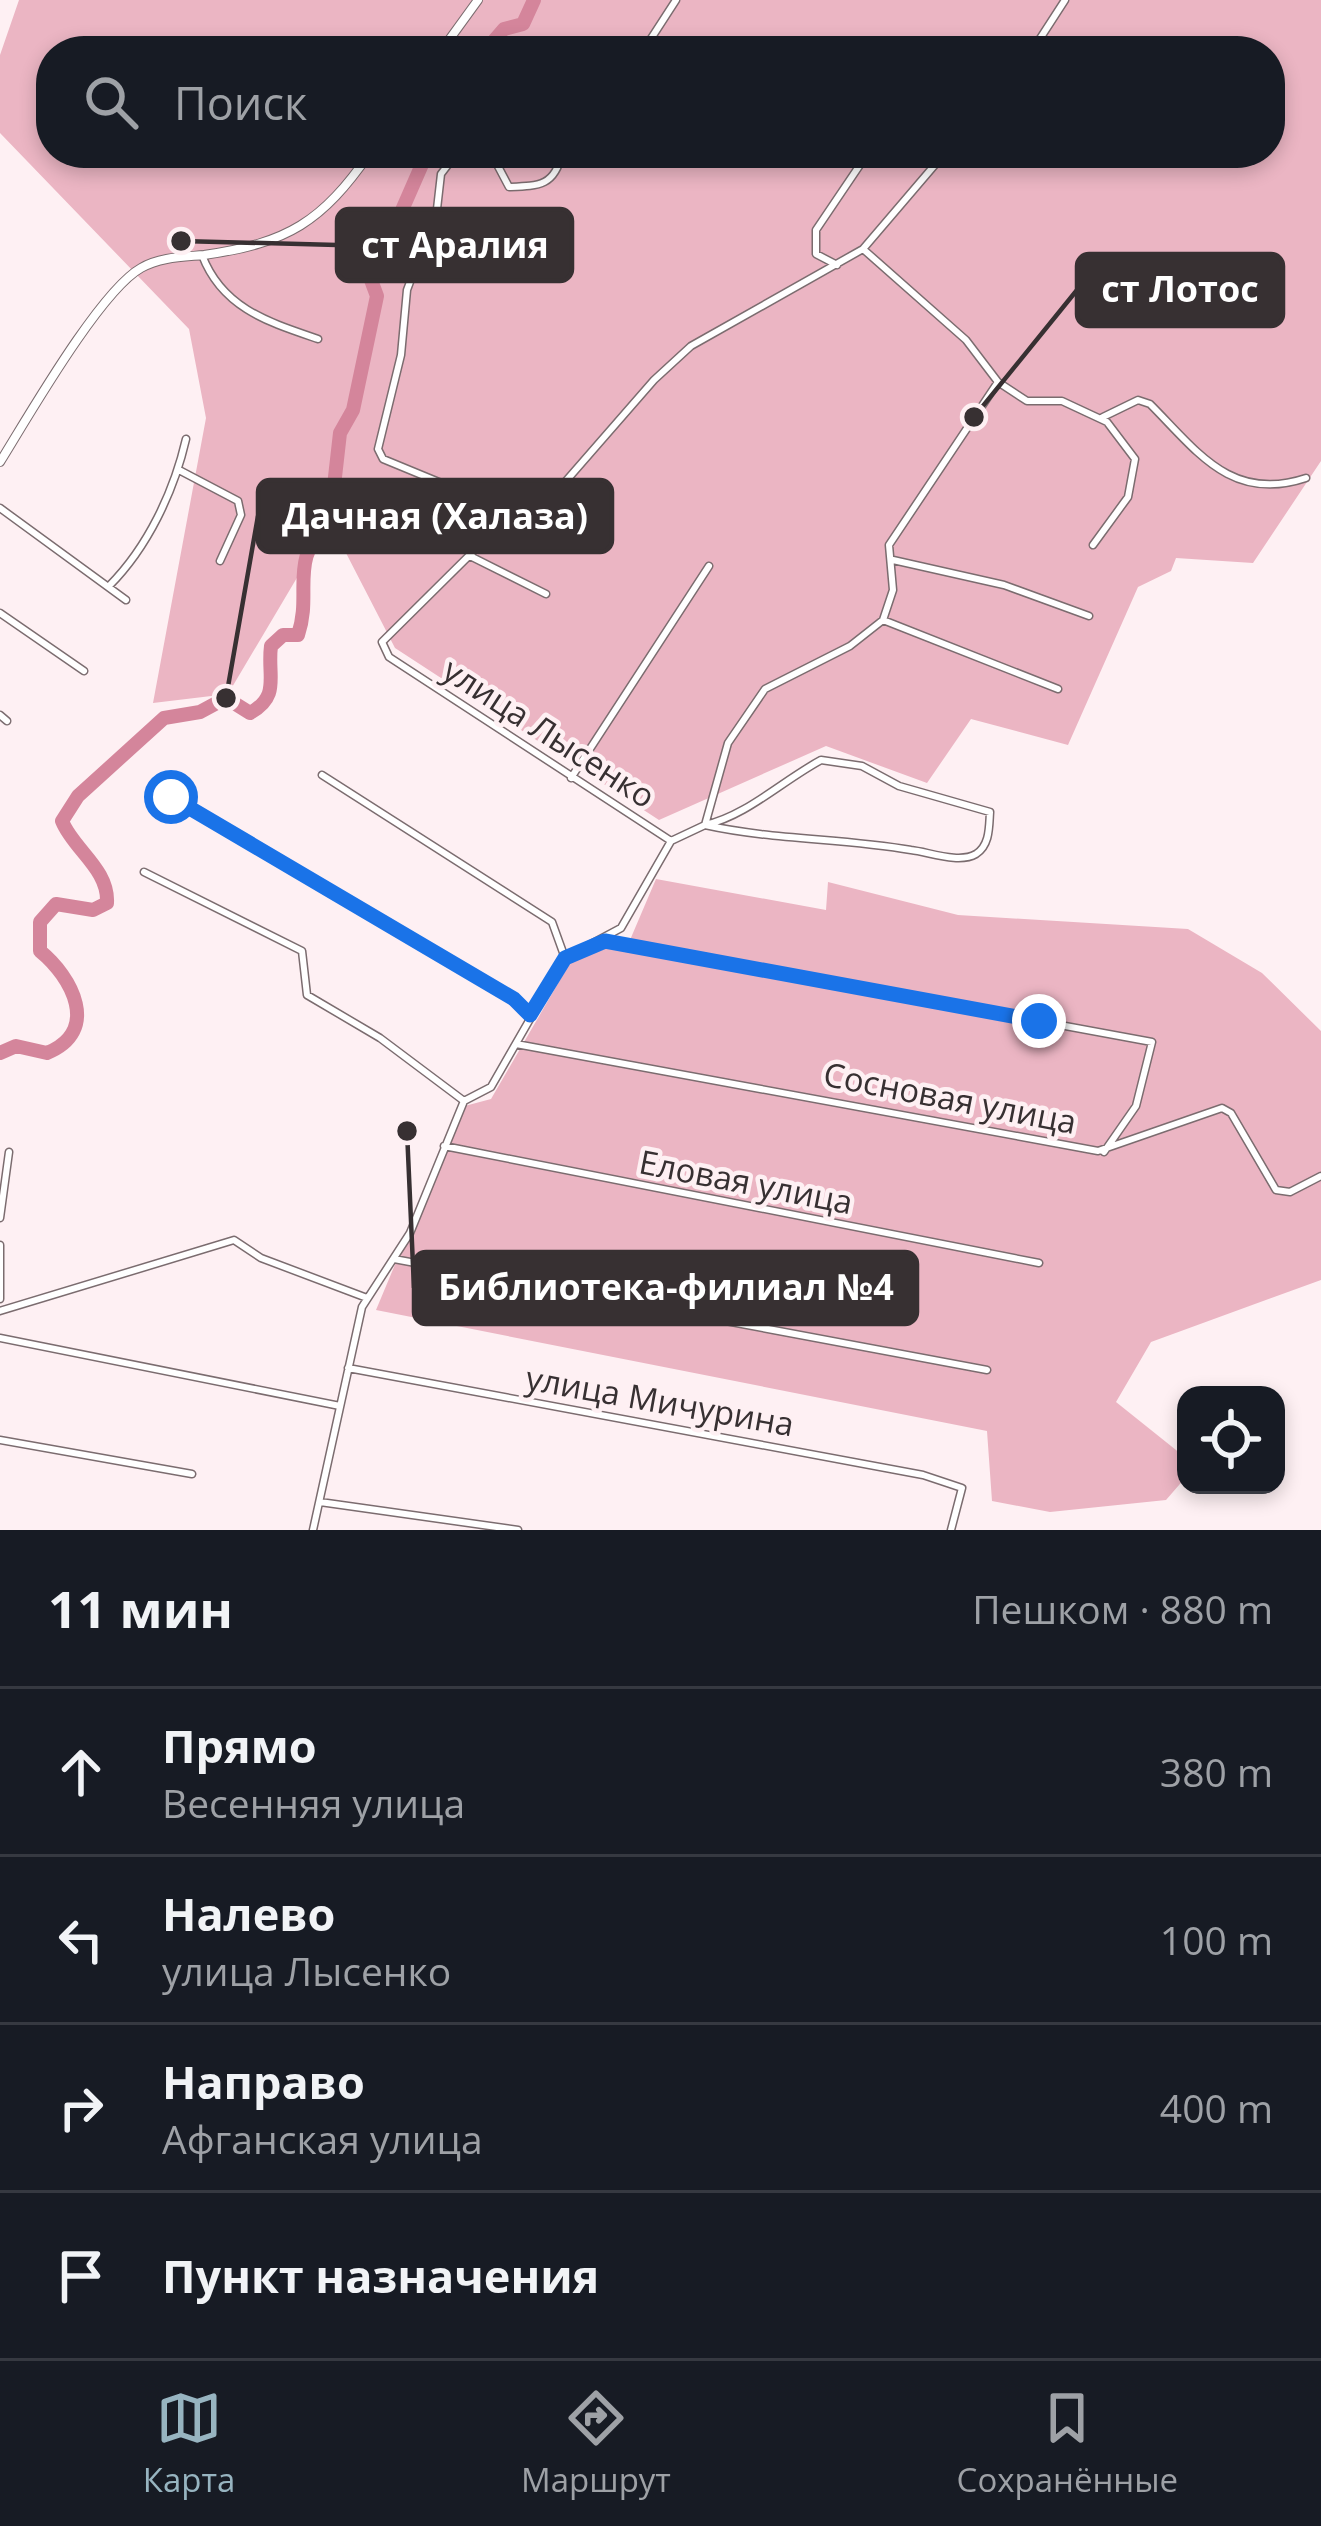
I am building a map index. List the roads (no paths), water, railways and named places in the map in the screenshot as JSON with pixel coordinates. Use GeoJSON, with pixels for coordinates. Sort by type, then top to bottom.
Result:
{"type":"FeatureCollection","features":[{"type":"Feature","properties":{"kind":"street"},"geometry":{"type":"LineString","coordinates":[[452,36],[478,0]]}},
{"type":"Feature","properties":{"kind":"street"},"geometry":{"type":"LineString","coordinates":[[653,36],[676,0]]}},
{"type":"Feature","properties":{"kind":"street"},"geometry":{"type":"LineString","coordinates":[[1042,36],[1065,0]]}},
{"type":"Feature","properties":{"kind":"street"},"geometry":{"type":"LineString","coordinates":[[1,458],[118,285],[142,267],[267,244],[300,229],[336,202],[360,168]]}},
{"type":"Feature","properties":{"kind":"street"},"geometry":{"type":"LineString","coordinates":[[446,168],[407,290],[401,355],[378,449],[383,459],[463,492],[491,533]]}},
{"type":"Feature","properties":{"kind":"street"},"geometry":{"type":"LineString","coordinates":[[498,168],[508,187],[542,186],[559,168]]}},
{"type":"Feature","properties":{"kind":"street"},"geometry":{"type":"LineString","coordinates":[[837,265],[816,254],[816,230],[858,168]]}},
{"type":"Feature","properties":{"kind":"street","name":"улица Лысенко"},"geometry":{"type":"LineString","coordinates":[[565,958],[605,941],[621,928],[671,841],[389,657],[382,646],[385,637],[491,533],[551,496],[654,380],[691,346],[863,249],[932,168]]}},
{"type":"Feature","properties":{"kind":"street"},"geometry":{"type":"LineString","coordinates":[[863,249],[966,340],[998,382],[1027,401],[1062,401],[1099,418],[1136,459],[1128,497],[1093,545]]}},
{"type":"Feature","properties":{"kind":"street"},"geometry":{"type":"LineString","coordinates":[[202,255],[213,285],[268,322],[318,339]]}},
{"type":"Feature","properties":{"kind":"street"},"geometry":{"type":"LineString","coordinates":[[705,825],[728,742],[764,689],[850,646],[883,620],[893,590],[889,545],[998,382]]}},
{"type":"Feature","properties":{"kind":"street"},"geometry":{"type":"LineString","coordinates":[[1099,418],[1138,400],[1150,404],[1224,477],[1265,484],[1306,478]]}},
{"type":"Feature","properties":{"kind":"street"},"geometry":{"type":"LineString","coordinates":[[109,586],[132,560],[179,470],[186,439]]}},
{"type":"Feature","properties":{"kind":"street"},"geometry":{"type":"LineString","coordinates":[[179,470],[238,501],[241,515],[220,561]]}},
{"type":"Feature","properties":{"kind":"street"},"geometry":{"type":"LineString","coordinates":[[551,496],[595,522]]}},
{"type":"Feature","properties":{"kind":"street"},"geometry":{"type":"LineString","coordinates":[[0,508],[126,599]]}},
{"type":"Feature","properties":{"kind":"street"},"geometry":{"type":"LineString","coordinates":[[470,556],[546,594]]}},
{"type":"Feature","properties":{"kind":"street"},"geometry":{"type":"LineString","coordinates":[[893,560],[1004,584],[1089,616]]}},
{"type":"Feature","properties":{"kind":"street"},"geometry":{"type":"LineString","coordinates":[[571,778],[709,566]]}},
{"type":"Feature","properties":{"kind":"street"},"geometry":{"type":"LineString","coordinates":[[0,614],[84,671]]}},
{"type":"Feature","properties":{"kind":"street"},"geometry":{"type":"LineString","coordinates":[[883,620],[1058,689]]}},
{"type":"Feature","properties":{"kind":"street"},"geometry":{"type":"LineString","coordinates":[[671,841],[705,825],[737,818],[763,793],[821,760],[862,766],[899,786],[990,812],[988,838],[980,853],[964,858],[878,844],[765,838],[705,825]]}},
{"type":"Feature","properties":{"kind":"street"},"geometry":{"type":"LineString","coordinates":[[313,1530],[367,1298],[394,1259],[464,1102],[490,1087],[565,958],[552,922],[322,775]]}},
{"type":"Feature","properties":{"kind":"street"},"geometry":{"type":"LineString","coordinates":[[171,797],[514,999],[530,1015]]}},
{"type":"Feature","properties":{"kind":"street"},"geometry":{"type":"LineString","coordinates":[[144,872],[302,951],[307,995],[380,1038],[464,1102]]}},
{"type":"Feature","properties":{"kind":"street"},"geometry":{"type":"LineString","coordinates":[[605,941],[1152,1042],[1136,1106],[1104,1152]]}},
{"type":"Feature","properties":{"kind":"street","name":"Сосновая улица"},"geometry":{"type":"LineString","coordinates":[[516,1044],[1104,1152],[1222,1108],[1231,1113],[1276,1190],[1290,1192],[1321,1176]]}},
{"type":"Feature","properties":{"kind":"street","name":"Еловая улица"},"geometry":{"type":"LineString","coordinates":[[444,1147],[1039,1263]]}},
{"type":"Feature","properties":{"kind":"street"},"geometry":{"type":"LineString","coordinates":[[0,1218],[9,1152]]}},
{"type":"Feature","properties":{"kind":"street"},"geometry":{"type":"LineString","coordinates":[[0,1311],[234,1240],[261,1258],[367,1298]]}},
{"type":"Feature","properties":{"kind":"street"},"geometry":{"type":"LineString","coordinates":[[0,1245],[0,1299]]}},
{"type":"Feature","properties":{"kind":"street"},"geometry":{"type":"LineString","coordinates":[[394,1259],[987,1370]]}},
{"type":"Feature","properties":{"kind":"street"},"geometry":{"type":"LineString","coordinates":[[0,1338],[340,1406]]}},
{"type":"Feature","properties":{"kind":"street","name":"улица Мичурина"},"geometry":{"type":"LineString","coordinates":[[348,1368],[906,1471],[962,1488],[951,1530]]}},
{"type":"Feature","properties":{"kind":"street"},"geometry":{"type":"LineString","coordinates":[[0,1440],[192,1474]]}},
{"type":"Feature","properties":{"kind":"street"},"geometry":{"type":"LineString","coordinates":[[319,1502],[518,1530]]}},
{"type":"Feature","properties":{"kind":"waterway"},"geometry":{"type":"LineString","coordinates":[[498,36],[504,29],[523,24],[534,0]]}},
{"type":"Feature","properties":{"kind":"waterway"},"geometry":{"type":"LineString","coordinates":[[0,1053],[16,1046],[47,1053],[64,1043],[77,1018],[71,989],[40,951],[40,922],[56,904],[93,910],[107,903],[97,869],[62,821],[78,796],[164,718],[200,712],[226,698],[250,713],[260,706],[271,684],[271,646],[283,635],[298,635],[305,563],[330,521],[340,433],[353,410],[377,296],[362,256],[399,217],[420,168]]}},
{"type":"Feature","properties":{"kind":"place","name":"ст Аралия"},"geometry":{"type":"Point","coordinates":[181,241]}},
{"type":"Feature","properties":{"kind":"place","name":"ст Лотос"},"geometry":{"type":"Point","coordinates":[974,417]}},
{"type":"Feature","properties":{"kind":"place","name":"Дачная (Халаза)"},"geometry":{"type":"Point","coordinates":[226,698]}},
{"type":"Feature","properties":{"kind":"place","name":"Библиотека-филиал №4"},"geometry":{"type":"Point","coordinates":[407,1131]}}]}
